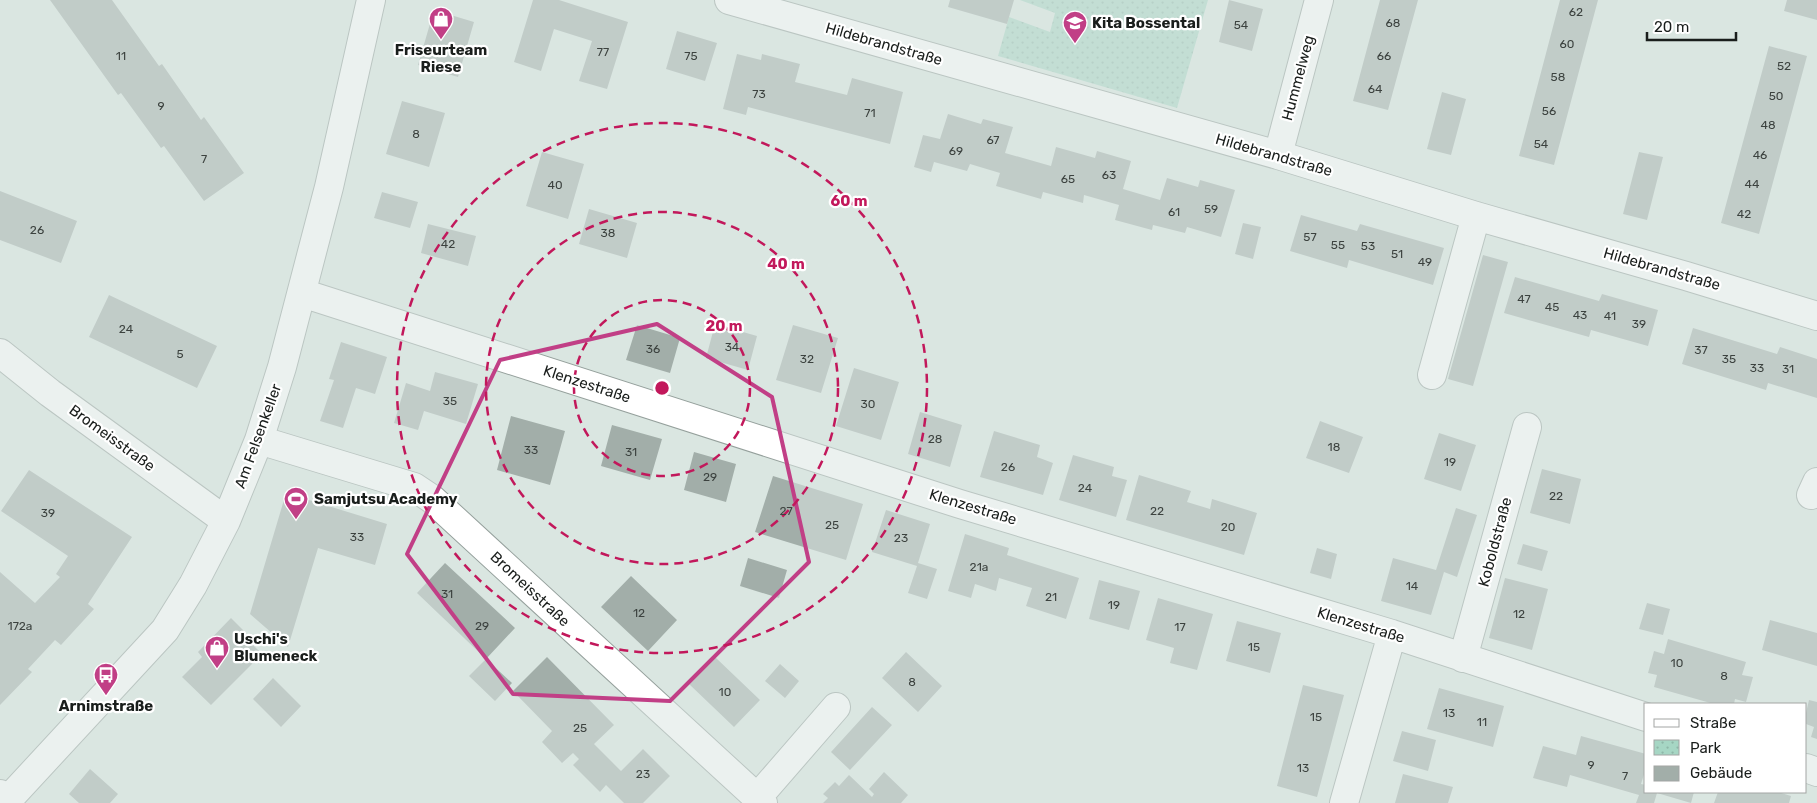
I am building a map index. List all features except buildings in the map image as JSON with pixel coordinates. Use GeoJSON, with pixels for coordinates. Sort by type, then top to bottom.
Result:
{"type":"FeatureCollection","features":[{"type":"Feature","properties":{"kind":"street","name":"Am Felsenkeller"},"geometry":{"type":"LineString","coordinates":[[5,800],[106,696],[165,630],[193,585],[226,521],[259,440],[282,367],[329,187],[371,0]]}},
{"type":"Feature","properties":{"kind":"street","name":"Hildebrandstraße"},"geometry":{"type":"LineString","coordinates":[[728,0],[1278,155],[1476,216],[1677,273],[1817,316]]}},
{"type":"Feature","properties":{"kind":"street","name":"Hummelweg"},"geometry":{"type":"LineString","coordinates":[[1278,155],[1319,0]]}},
{"type":"Feature","properties":{"kind":"street"},"geometry":{"type":"LineString","coordinates":[[1432,375],[1476,216]]}},
{"type":"Feature","properties":{"kind":"street","name":"Klenzestraße"},"geometry":{"type":"LineString","coordinates":[[302,293],[960,504],[1392,634],[1644,716]]}},
{"type":"Feature","properties":{"kind":"street","name":"Bromeisstraße"},"geometry":{"type":"LineString","coordinates":[[0,354],[50,393],[226,521]]}},
{"type":"Feature","properties":{"kind":"street","name":"Koboldstraße"},"geometry":{"type":"LineString","coordinates":[[1463,658],[1526,426]]}},
{"type":"Feature","properties":{"kind":"street","name":"Bromeisstraße"},"geometry":{"type":"LineString","coordinates":[[259,440],[414,487],[432,499],[760,800]]}},
{"type":"Feature","properties":{"kind":"street"},"geometry":{"type":"LineString","coordinates":[[1344,803],[1392,634]]}},
{"type":"Feature","properties":{"kind":"street"},"geometry":{"type":"LineString","coordinates":[[760,800],[836,707]]}},
{"type":"Feature","properties":{"kind":"highlighted area"},"geometry":{"type":"Polygon","coordinates":[[[657,324],[772,397],[809,562],[670,701],[513,694],[407,554],[500,360],[657,324]]]}},
{"type":"Feature","properties":{"kind":"green space","name":"Kita Bossental"},"geometry":{"type":"Polygon","coordinates":[[[1020,0],[1208,0],[1177,108],[998,56],[1009,17],[1050,32],[1055,13],[1020,0]]]}},
{"type":"Feature","properties":{"kind":"place","name":"Friseurteam Riese"},"geometry":{"type":"Point","coordinates":[441,40]}},
{"type":"Feature","properties":{"kind":"place","name":"Kita Bossental"},"geometry":{"type":"Point","coordinates":[1075,44]}},
{"type":"Feature","properties":{"kind":"place","name":"Samjutsu Academy"},"geometry":{"type":"Point","coordinates":[296,520]}},
{"type":"Feature","properties":{"kind":"place","name":"Uschi's Blumeneck"},"geometry":{"type":"Point","coordinates":[217,669]}},
{"type":"Feature","properties":{"kind":"place","name":"Arnimstraße"},"geometry":{"type":"Point","coordinates":[106,696]}}]}
